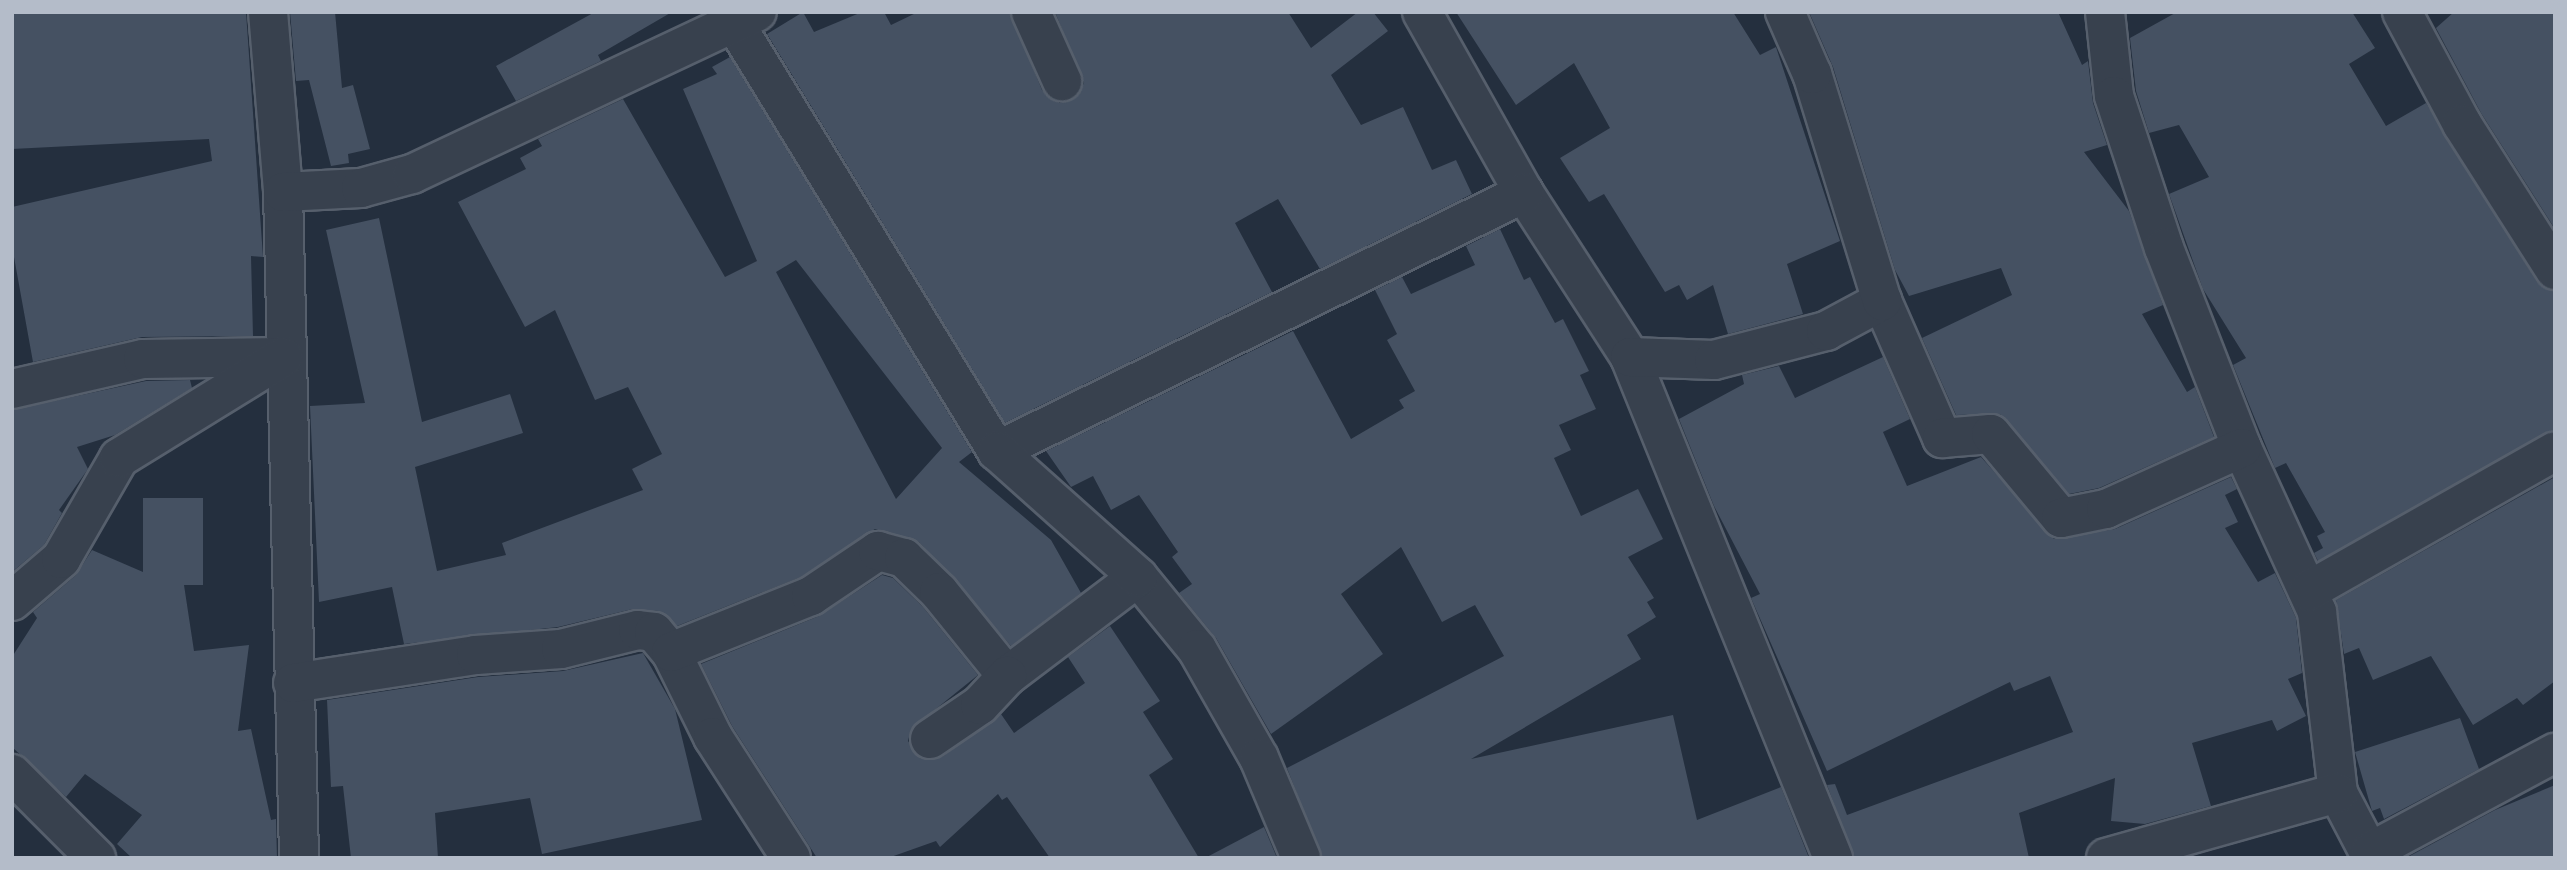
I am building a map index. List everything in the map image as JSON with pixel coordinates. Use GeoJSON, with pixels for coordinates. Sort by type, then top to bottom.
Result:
{"type":"FeatureCollection","features":[{"type":"Feature","properties":{"kind":"street"},"geometry":{"type":"LineString","coordinates":[[268,12],[283,192],[283,356],[299,858]]}},
{"type":"Feature","properties":{"kind":"street"},"geometry":{"type":"LineString","coordinates":[[1031,12],[1062,82]]}},
{"type":"Feature","properties":{"kind":"street"},"geometry":{"type":"LineString","coordinates":[[1422,12],[1524,193],[1630,357],[1833,858]]}},
{"type":"Feature","properties":{"kind":"street"},"geometry":{"type":"LineString","coordinates":[[1785,12],[1812,74],[1882,301],[1942,438],[1991,434],[2061,518],[2106,509],[2242,447]]}},
{"type":"Feature","properties":{"kind":"street"},"geometry":{"type":"LineString","coordinates":[[2105,12],[2114,96],[2164,248],[2242,447],[2317,612],[2338,793],[2371,855],[2555,753]]}},
{"type":"Feature","properties":{"kind":"street"},"geometry":{"type":"LineString","coordinates":[[2402,12],[2462,124],[2555,270]]}},
{"type":"Feature","properties":{"kind":"street"},"geometry":{"type":"LineString","coordinates":[[283,192],[361,188],[412,174],[746,18],[997,451],[1138,577],[1197,649],[1259,758],[1301,858]]}},
{"type":"Feature","properties":{"kind":"street"},"geometry":{"type":"LineString","coordinates":[[997,451],[1524,193]]}},
{"type":"Feature","properties":{"kind":"street"},"geometry":{"type":"LineString","coordinates":[[1630,357],[1714,360],[1826,331],[1882,301]]}},
{"type":"Feature","properties":{"kind":"street"},"geometry":{"type":"LineString","coordinates":[[12,389],[143,359],[283,356]]}},
{"type":"Feature","properties":{"kind":"street"},"geometry":{"type":"LineString","coordinates":[[12,601],[61,559],[119,458],[283,356]]}},
{"type":"Feature","properties":{"kind":"street"},"geometry":{"type":"LineString","coordinates":[[2308,591],[2554,452]]}},
{"type":"Feature","properties":{"kind":"street"},"geometry":{"type":"LineString","coordinates":[[671,652],[811,596],[878,551],[892,551],[939,592],[1007,676]]}},
{"type":"Feature","properties":{"kind":"street"},"geometry":{"type":"LineString","coordinates":[[930,739],[980,705],[1007,676],[1138,577]]}},
{"type":"Feature","properties":{"kind":"street"},"geometry":{"type":"LineString","coordinates":[[293,683],[476,655],[561,649],[638,630],[654,632],[671,652],[713,737],[791,858]]}},
{"type":"Feature","properties":{"kind":"street"},"geometry":{"type":"LineString","coordinates":[[12,775],[96,858]]}},
{"type":"Feature","properties":{"kind":"street"},"geometry":{"type":"LineString","coordinates":[[2106,858],[2338,793]]}},
{"type":"Feature","properties":{"kind":"building"},"geometry":{"type":"Polygon","coordinates":[[[19,12],[246,12],[263,257],[251,256],[253,336],[142,337],[33,362],[12,246],[12,207],[212,161],[209,139],[12,149],[12,15],[19,12]]]}},
{"type":"Feature","properties":{"kind":"building"},"geometry":{"type":"Polygon","coordinates":[[[290,12],[335,12],[342,88],[353,85],[370,149],[348,154],[349,163],[331,166],[309,80],[296,81],[290,12]]]}},
{"type":"Feature","properties":{"kind":"building"},"geometry":{"type":"Polygon","coordinates":[[[595,12],[672,12],[598,55],[601,61],[516,101],[496,66],[595,12]]]}},
{"type":"Feature","properties":{"kind":"building"},"geometry":{"type":"Polygon","coordinates":[[[803,12],[814,32],[862,12],[884,12],[891,25],[918,12],[1010,12],[1042,90],[1060,103],[1079,94],[1084,83],[1055,12],[1288,12],[1311,48],[1358,12],[1373,12],[1388,31],[1331,75],[1361,125],[1403,107],[1432,170],[1456,160],[1472,194],[1320,269],[1278,199],[1235,223],[1272,292],[1005,423],[767,34],[803,12]]]}},
{"type":"Feature","properties":{"kind":"building"},"geometry":{"type":"Polygon","coordinates":[[[1456,12],[1733,12],[1760,55],[1776,47],[1840,241],[1787,264],[1803,314],[1728,334],[1713,285],[1687,300],[1679,285],[1665,292],[1604,194],[1589,202],[1560,158],[1610,128],[1574,63],[1516,105],[1456,12]]]}},
{"type":"Feature","properties":{"kind":"building"},"geometry":{"type":"Polygon","coordinates":[[[1809,12],[2058,12],[2082,65],[2088,61],[2093,103],[2107,145],[2084,152],[2129,211],[2163,305],[2142,314],[2187,392],[2195,387],[2214,437],[2099,488],[2069,494],[2000,414],[1956,415],[1922,338],[2012,295],[2001,268],[1909,296],[1895,270],[1833,67],[1809,12]]]}},
{"type":"Feature","properties":{"kind":"building"},"geometry":{"type":"Polygon","coordinates":[[[2177,12],[2352,12],[2375,48],[2349,64],[2386,126],[2426,103],[2537,282],[2555,292],[2555,430],[2318,561],[2314,553],[2323,548],[2317,536],[2325,532],[2286,463],[2275,468],[2233,365],[2246,358],[2203,289],[2169,194],[2209,177],[2179,125],[2149,133],[2136,91],[2130,38],[2177,12]]]}},
{"type":"Feature","properties":{"kind":"building"},"geometry":{"type":"Polygon","coordinates":[[[2454,12],[2555,12],[2555,229],[2481,113],[2436,28],[2454,12]]]}},
{"type":"Feature","properties":{"kind":"building"},"geometry":{"type":"Polygon","coordinates":[[[730,57],[972,452],[959,462],[1051,540],[1081,593],[1011,646],[919,542],[875,529],[801,577],[677,626],[658,611],[633,609],[558,627],[404,644],[392,587],[319,602],[310,406],[365,403],[326,230],[379,218],[422,422],[510,394],[523,433],[415,467],[437,571],[506,555],[502,543],[643,490],[632,469],[662,454],[628,387],[595,400],[555,310],[525,327],[458,202],[526,169],[520,158],[542,146],[538,139],[623,99],[725,277],[757,261],[683,89],[717,74],[712,67],[730,57]],[[796,260],[776,272],[896,499],[942,448],[796,260]]]}},
{"type":"Feature","properties":{"kind":"building"},"geometry":{"type":"Polygon","coordinates":[[[1500,229],[1524,280],[1530,277],[1555,323],[1563,319],[1589,371],[1580,375],[1596,409],[1559,425],[1571,450],[1554,458],[1581,516],[1638,489],[1663,539],[1628,557],[1654,598],[1647,602],[1656,617],[1627,635],[1641,659],[1471,759],[1673,715],[1697,820],[1781,787],[1809,858],[1322,858],[1287,768],[1504,656],[1475,605],[1442,622],[1401,547],[1341,594],[1383,654],[1271,734],[1216,638],[1179,593],[1192,584],[1172,557],[1178,552],[1139,495],[1111,510],[1093,476],[1071,487],[1046,451],[1293,331],[1351,439],[1404,408],[1399,400],[1415,391],[1387,340],[1397,334],[1375,290],[1402,277],[1411,294],[1475,265],[1466,246],[1500,229]]]}},
{"type":"Feature","properties":{"kind":"building"},"geometry":{"type":"Polygon","coordinates":[[[1883,357],[1910,419],[1883,432],[1907,486],[1981,457],[2054,539],[2115,529],[2231,477],[2237,489],[2225,495],[2238,522],[2225,528],[2258,582],[2275,573],[2296,618],[2302,673],[2288,679],[2306,716],[2277,731],[2272,720],[2192,743],[2211,806],[2145,824],[2111,821],[2115,778],[2019,813],[2029,858],[1854,858],[1827,785],[1835,784],[1847,815],[2073,732],[2050,676],[2014,691],[2010,682],[1827,771],[1751,598],[1760,594],[1714,506],[1679,419],[1744,384],[1742,375],[1779,366],[1795,398],[1883,357]]]}},
{"type":"Feature","properties":{"kind":"building"},"geometry":{"type":"Polygon","coordinates":[[[190,380],[192,388],[115,435],[77,447],[88,469],[59,510],[62,513],[44,545],[12,572],[12,410],[146,381],[190,380]]]}},
{"type":"Feature","properties":{"kind":"building"},"geometry":{"type":"Polygon","coordinates":[[[2555,477],[2555,681],[2523,705],[2517,698],[2473,725],[2431,656],[2373,680],[2359,648],[2344,654],[2336,600],[2555,477]]]}},
{"type":"Feature","properties":{"kind":"building"},"geometry":{"type":"Polygon","coordinates":[[[143,498],[203,498],[203,585],[184,585],[194,651],[249,645],[238,731],[251,729],[271,820],[276,819],[277,858],[132,858],[117,844],[142,815],[85,774],[66,797],[12,747],[12,657],[37,618],[33,612],[76,575],[92,550],[143,572],[143,498]]]}},
{"type":"Feature","properties":{"kind":"building"},"geometry":{"type":"Polygon","coordinates":[[[882,575],[893,578],[923,607],[978,675],[911,729],[908,741],[921,759],[942,757],[1001,714],[1014,733],[1085,683],[1068,657],[1110,626],[1160,701],[1143,712],[1173,759],[1149,775],[1199,858],[1050,858],[1007,797],[1002,800],[998,794],[940,847],[936,841],[888,858],[817,858],[732,726],[701,664],[819,616],[882,575]]]}},
{"type":"Feature","properties":{"kind":"building"},"geometry":{"type":"Polygon","coordinates":[[[643,653],[675,709],[702,820],[542,854],[530,798],[435,813],[438,858],[351,858],[343,786],[331,787],[327,700],[478,677],[563,671],[643,653]]]}},
{"type":"Feature","properties":{"kind":"building"},"geometry":{"type":"Polygon","coordinates":[[[2460,718],[2479,769],[2384,819],[2380,808],[2372,811],[2355,752],[2460,718]]]}},
{"type":"Feature","properties":{"kind":"building"},"geometry":{"type":"Polygon","coordinates":[[[2555,785],[2555,858],[2406,858],[2495,810],[2555,785]]]}},
{"type":"Feature","properties":{"kind":"building"},"geometry":{"type":"Polygon","coordinates":[[[1264,827],[1277,858],[1205,858],[1264,827]]]}}]}
